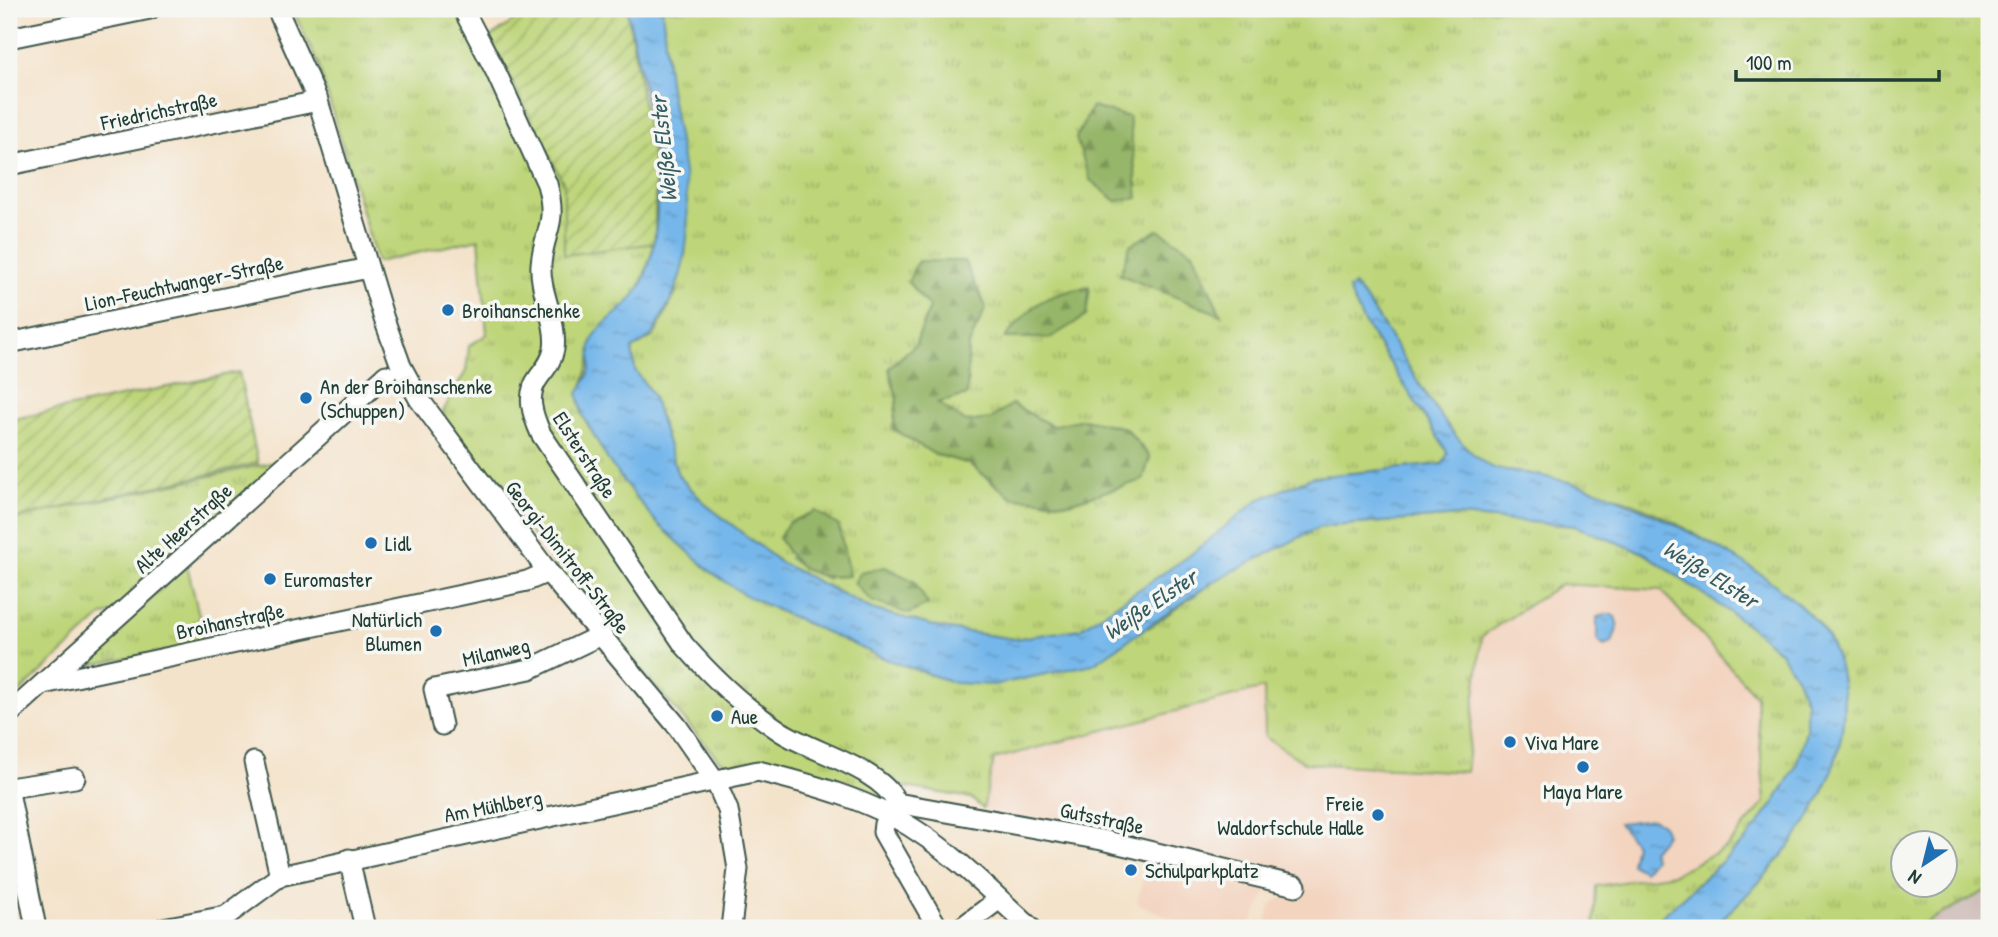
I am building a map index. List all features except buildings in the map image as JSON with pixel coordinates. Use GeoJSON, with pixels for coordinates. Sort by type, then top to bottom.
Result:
{"type":"FeatureCollection","features":[{"type":"Feature","properties":{"kind":"street"},"geometry":{"type":"LineString","coordinates":[[9,38],[150,9]]}},
{"type":"Feature","properties":{"kind":"street","name":"Georgi-Dimitroff-Straße"},"geometry":{"type":"LineString","coordinates":[[277,9],[318,101],[392,345],[419,399],[548,572],[685,736],[716,782],[728,810],[738,869],[731,928]]}},
{"type":"Feature","properties":{"kind":"street","name":"Elsterstraße"},"geometry":{"type":"LineString","coordinates":[[463,9],[495,69],[547,184],[552,203],[552,223],[541,262],[543,295],[551,321],[554,348],[532,395],[532,412],[541,434],[677,636],[710,674],[781,732],[879,782],[892,794],[893,810]]}},
{"type":"Feature","properties":{"kind":"street","name":"Friedrichstraße"},"geometry":{"type":"LineString","coordinates":[[9,165],[318,101]]}},
{"type":"Feature","properties":{"kind":"street","name":"Lion-Feuchtwanger-Straße"},"geometry":{"type":"LineString","coordinates":[[9,343],[368,268]]}},
{"type":"Feature","properties":{"kind":"street","name":"Alte Heerstraße"},"geometry":{"type":"LineString","coordinates":[[9,714],[386,375]]}},
{"type":"Feature","properties":{"kind":"street","name":"Broihanstraße"},"geometry":{"type":"LineString","coordinates":[[43,684],[527,581],[548,572]]}},
{"type":"Feature","properties":{"kind":"street","name":"Milanweg"},"geometry":{"type":"LineString","coordinates":[[442,725],[434,689],[530,669],[599,636]]}},
{"type":"Feature","properties":{"kind":"street"},"geometry":{"type":"LineString","coordinates":[[254,762],[279,876]]}},
{"type":"Feature","properties":{"kind":"street"},"geometry":{"type":"LineString","coordinates":[[716,782],[758,771],[893,810],[956,860],[1031,928]]}},
{"type":"Feature","properties":{"kind":"street"},"geometry":{"type":"LineString","coordinates":[[36,928],[9,790],[75,778]]}},
{"type":"Feature","properties":{"kind":"street","name":"Am Mühlberg"},"geometry":{"type":"LineString","coordinates":[[163,928],[226,916],[279,876],[716,782]]}},
{"type":"Feature","properties":{"kind":"street"},"geometry":{"type":"LineString","coordinates":[[893,810],[883,832],[885,838],[938,928]]}},
{"type":"Feature","properties":{"kind":"street","name":"Gutsstraße"},"geometry":{"type":"LineString","coordinates":[[893,810],[1102,840],[1296,886]]}},
{"type":"Feature","properties":{"kind":"street"},"geometry":{"type":"LineString","coordinates":[[349,859],[365,928]]}},
{"type":"Feature","properties":{"kind":"street"},"geometry":{"type":"LineString","coordinates":[[961,928],[999,900]]}},
{"type":"Feature","properties":{"kind":"shaded area"},"geometry":{"type":"Polygon","coordinates":[[[1560,584],[1661,590],[1756,696],[1765,802],[1727,847],[1674,874],[1596,886],[1594,928],[1264,928],[1271,904],[1292,893],[1295,874],[1277,871],[1249,928],[1191,928],[1137,903],[1151,847],[983,809],[994,759],[1264,688],[1466,772],[1482,636],[1560,584]]]}},
{"type":"Feature","properties":{"kind":"shaded area"},"geometry":{"type":"Polygon","coordinates":[[[1989,889],[1989,928],[1915,928],[1989,889]]]}},
{"type":"Feature","properties":{"kind":"green space"},"geometry":{"type":"Polygon","coordinates":[[[292,9],[453,9],[490,38],[564,184],[564,254],[655,243],[644,277],[632,301],[601,329],[597,338],[578,395],[583,416],[608,460],[657,523],[711,572],[779,611],[888,660],[955,683],[1150,627],[1216,580],[1320,527],[1459,516],[1575,526],[1644,553],[1748,625],[1779,651],[1797,678],[1806,701],[1806,731],[1796,766],[1776,800],[1748,838],[1649,928],[1594,928],[1596,886],[1674,874],[1727,847],[1765,802],[1756,696],[1661,590],[1561,584],[1482,636],[1466,772],[1305,763],[1265,737],[1264,688],[994,759],[983,809],[971,798],[900,786],[883,803],[768,763],[729,764],[719,760],[586,606],[442,413],[466,371],[469,346],[487,334],[479,239],[377,262],[318,63],[292,9]]]}},
{"type":"Feature","properties":{"kind":"green space"},"geometry":{"type":"Polygon","coordinates":[[[530,9],[627,9],[655,172],[655,243],[564,255],[564,184],[490,38],[530,9]]]}},
{"type":"Feature","properties":{"kind":"green space"},"geometry":{"type":"Polygon","coordinates":[[[662,9],[1989,9],[1989,889],[1915,928],[1711,928],[1761,880],[1784,853],[1805,824],[1822,793],[1835,761],[1842,727],[1841,674],[1829,640],[1810,615],[1782,592],[1712,544],[1661,516],[1626,500],[1567,482],[1489,467],[1471,453],[1453,433],[1354,285],[1363,321],[1448,453],[1443,464],[1313,477],[1258,500],[1189,556],[1080,629],[1014,639],[941,628],[872,609],[781,563],[705,504],[678,475],[652,394],[635,370],[632,349],[654,336],[677,291],[669,88],[662,9]],[[908,282],[930,307],[915,345],[889,368],[897,399],[893,429],[934,454],[970,464],[1011,497],[1068,503],[1142,480],[1150,457],[1125,428],[1083,419],[1052,426],[1012,404],[991,419],[966,422],[937,403],[967,395],[968,347],[985,307],[908,282]],[[839,526],[789,558],[802,568],[828,579],[843,554],[839,526]]]}},
{"type":"Feature","properties":{"kind":"green space"},"geometry":{"type":"Polygon","coordinates":[[[1092,107],[1129,117],[1138,198],[1116,201],[1090,180],[1076,138],[1092,107]]]}},
{"type":"Feature","properties":{"kind":"green space"},"geometry":{"type":"Polygon","coordinates":[[[1158,230],[1193,252],[1221,315],[1120,275],[1130,245],[1158,230]]]}},
{"type":"Feature","properties":{"kind":"green space"},"geometry":{"type":"Polygon","coordinates":[[[918,261],[964,261],[986,307],[968,347],[967,395],[938,403],[966,422],[991,419],[1012,404],[1052,426],[1083,419],[1125,428],[1150,457],[1143,480],[1068,503],[1011,497],[970,464],[934,454],[893,429],[897,399],[889,368],[915,345],[930,308],[908,282],[918,261]]]}},
{"type":"Feature","properties":{"kind":"green space"},"geometry":{"type":"Polygon","coordinates":[[[1090,287],[1086,316],[1050,338],[1005,338],[1024,316],[1042,302],[1062,293],[1090,287]]]}},
{"type":"Feature","properties":{"kind":"green space"},"geometry":{"type":"Polygon","coordinates":[[[239,372],[258,463],[9,520],[9,420],[239,372]]]}},
{"type":"Feature","properties":{"kind":"green space"},"geometry":{"type":"Polygon","coordinates":[[[279,461],[115,612],[102,616],[9,702],[9,520],[279,461]]]}},
{"type":"Feature","properties":{"kind":"green space"},"geometry":{"type":"Polygon","coordinates":[[[816,511],[839,526],[849,576],[825,576],[807,570],[792,558],[779,538],[788,523],[816,511]]]}},
{"type":"Feature","properties":{"kind":"green space"},"geometry":{"type":"Polygon","coordinates":[[[187,565],[206,644],[75,668],[187,565]]]}},
{"type":"Feature","properties":{"kind":"green space"},"geometry":{"type":"Polygon","coordinates":[[[885,567],[914,581],[928,604],[909,614],[871,601],[854,583],[861,572],[885,567]]]}},
{"type":"Feature","properties":{"kind":"water","name":"Weiße Elster"},"geometry":{"type":"Polygon","coordinates":[[[627,9],[662,9],[669,78],[684,173],[688,229],[685,257],[665,311],[653,334],[632,349],[635,370],[652,394],[678,475],[705,504],[781,563],[871,609],[941,628],[1014,639],[1080,629],[1189,556],[1258,500],[1313,477],[1443,464],[1448,453],[1363,321],[1349,291],[1354,285],[1452,432],[1489,466],[1592,488],[1666,520],[1722,550],[1775,584],[1818,624],[1829,640],[1839,665],[1843,692],[1842,727],[1835,761],[1805,824],[1761,880],[1711,928],[1649,928],[1748,838],[1776,800],[1796,766],[1806,731],[1806,701],[1797,678],[1779,651],[1748,625],[1644,553],[1575,526],[1459,516],[1320,527],[1216,580],[1093,664],[994,685],[955,683],[888,660],[743,594],[711,572],[657,523],[631,491],[608,460],[583,416],[578,394],[590,370],[591,347],[597,332],[631,300],[642,283],[652,252],[657,219],[654,147],[627,9]]]}},
{"type":"Feature","properties":{"kind":"water"},"geometry":{"type":"Polygon","coordinates":[[[1610,614],[1615,617],[1618,626],[1612,643],[1604,646],[1597,640],[1597,617],[1610,614]]]}},
{"type":"Feature","properties":{"kind":"water"},"geometry":{"type":"Polygon","coordinates":[[[1653,819],[1662,824],[1666,834],[1652,851],[1654,859],[1644,871],[1631,864],[1635,844],[1619,823],[1653,819]]]}},
{"type":"Feature","properties":{"kind":"place","name":"Broihanschenke"},"geometry":{"type":"Point","coordinates":[448,310]}},
{"type":"Feature","properties":{"kind":"place","name":"An der Broihanschenke (Schuppen)"},"geometry":{"type":"Point","coordinates":[306,398]}},
{"type":"Feature","properties":{"kind":"place","name":"Lidl"},"geometry":{"type":"Point","coordinates":[371,543]}},
{"type":"Feature","properties":{"kind":"place","name":"Euromaster"},"geometry":{"type":"Point","coordinates":[270,579]}},
{"type":"Feature","properties":{"kind":"place","name":"Natürlich Blumen"},"geometry":{"type":"Point","coordinates":[436,631]}},
{"type":"Feature","properties":{"kind":"place","name":"Aue"},"geometry":{"type":"Point","coordinates":[717,716]}},
{"type":"Feature","properties":{"kind":"place","name":"Viva Mare"},"geometry":{"type":"Point","coordinates":[1510,742]}},
{"type":"Feature","properties":{"kind":"place","name":"Maya Mare"},"geometry":{"type":"Point","coordinates":[1583,767]}},
{"type":"Feature","properties":{"kind":"place","name":"Freie Waldorfschule Halle"},"geometry":{"type":"Point","coordinates":[1378,815]}},
{"type":"Feature","properties":{"kind":"place","name":"Schulparkplatz"},"geometry":{"type":"Point","coordinates":[1131,870]}}]}
